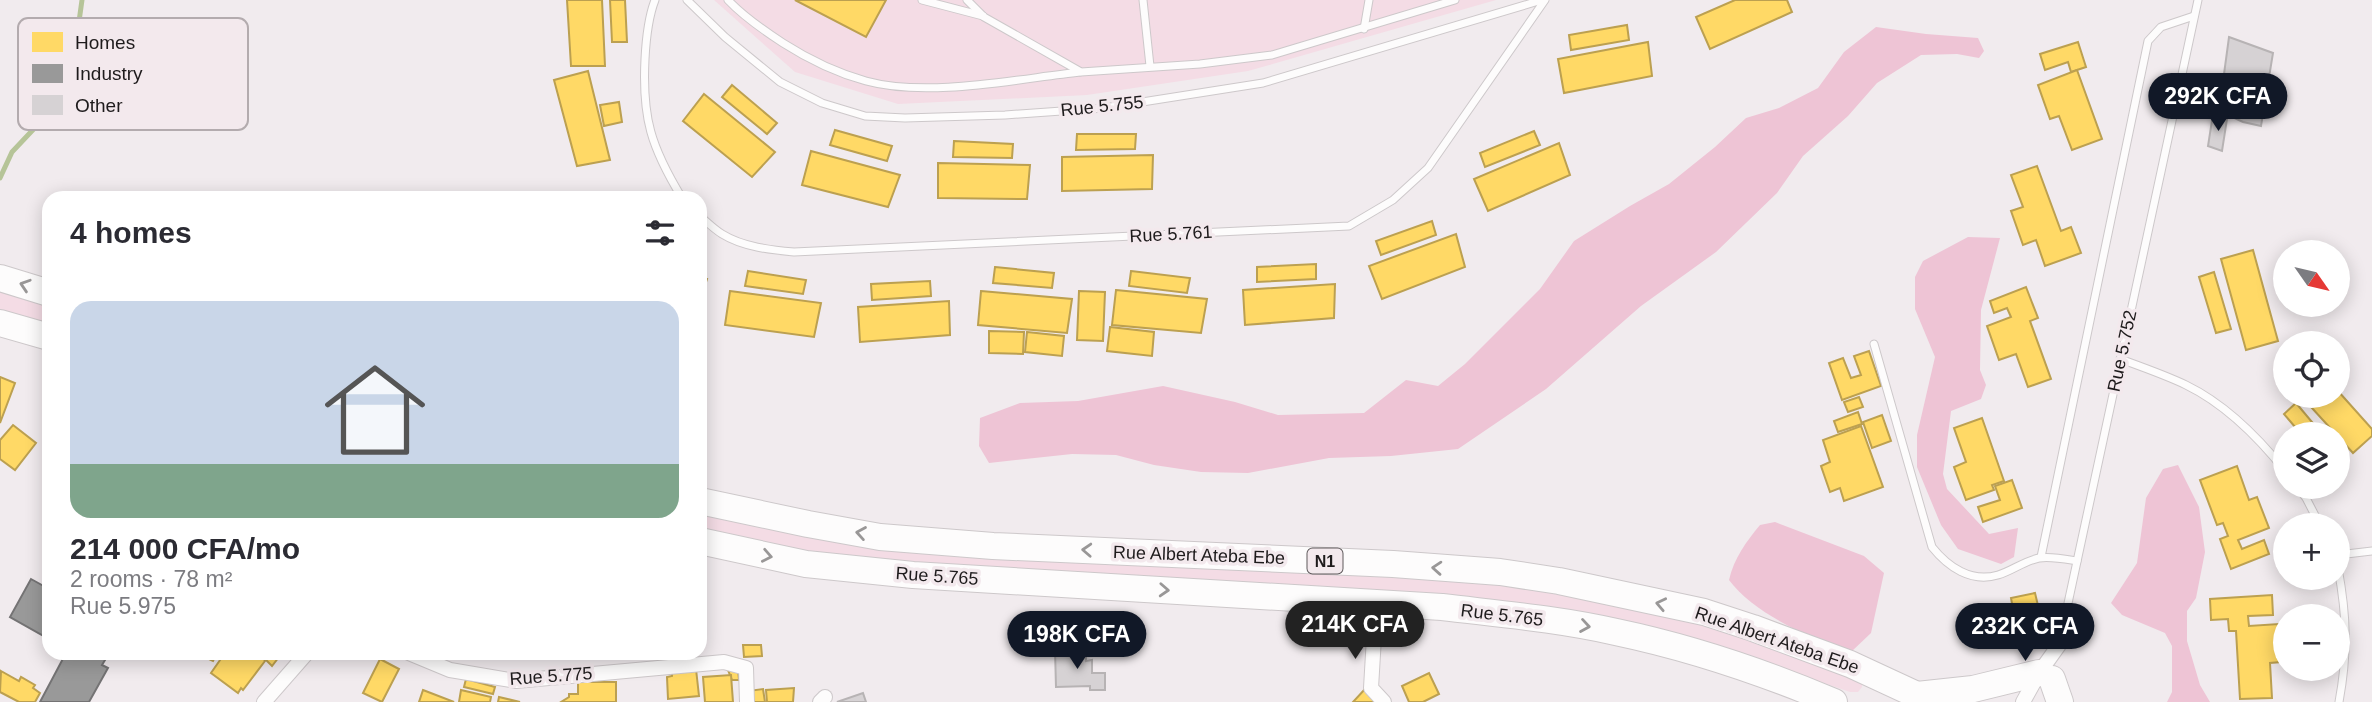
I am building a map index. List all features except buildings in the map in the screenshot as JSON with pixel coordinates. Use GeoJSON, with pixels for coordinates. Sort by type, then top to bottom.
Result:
{"type":"FeatureCollection","features":[{"type":"Feature","properties":{"kind":"highway"},"geometry":{"type":"LineString","coordinates":[[0,278],[42,291]]}},
{"type":"Feature","properties":{"kind":"highway"},"geometry":{"type":"LineString","coordinates":[[0,323],[42,335]]}},
{"type":"Feature","properties":{"kind":"highway","name":"Rue Albert Ateba Ebe"},"geometry":{"type":"LineString","coordinates":[[707,502],[880,537],[993,546],[1394,565],[1500,572],[1559,580],[1704,612],[1850,664],[1925,699]]}},
{"type":"Feature","properties":{"kind":"highway","name":"Rue 5.765"},"geometry":{"type":"LineString","coordinates":[[707,543],[806,564],[913,575],[1376,603],[1508,615],[1615,631],[1734,663],[1834,702]]}},
{"type":"Feature","properties":{"kind":"highway"},"geometry":{"type":"LineString","coordinates":[[1925,699],[1973,689],[2049,689]]}},
{"type":"Feature","properties":{"kind":"street"},"geometry":{"type":"LineString","coordinates":[[1376,603],[1371,688],[1384,702]]}},
{"type":"Feature","properties":{"kind":"street"},"geometry":{"type":"LineString","coordinates":[[2023,702],[2049,689],[2059,645]]}},
{"type":"Feature","properties":{"kind":"street"},"geometry":{"type":"LineString","coordinates":[[264,702],[299,660]]}},
{"type":"Feature","properties":{"kind":"street","name":"Rue 5.775"},"geometry":{"type":"LineString","coordinates":[[426,660],[450,670],[516,681],[724,662],[746,668],[747,702]]}},
{"type":"Feature","properties":{"kind":"lane"},"geometry":{"type":"LineString","coordinates":[[656,0],[646,41],[644,106],[648,127],[660,160],[678,191]]}},
{"type":"Feature","properties":{"kind":"lane","name":"Rue 5.755"},"geometry":{"type":"LineString","coordinates":[[687,0],[725,37],[780,82],[822,103],[865,116],[905,118],[1104,108],[1263,83],[1544,0]]}},
{"type":"Feature","properties":{"kind":"lane"},"geometry":{"type":"LineString","coordinates":[[728,0],[760,28],[807,58],[866,81],[907,87],[971,85],[1272,55],[1455,0]]}},
{"type":"Feature","properties":{"kind":"lane"},"geometry":{"type":"LineString","coordinates":[[922,0],[984,16]]}},
{"type":"Feature","properties":{"kind":"lane"},"geometry":{"type":"LineString","coordinates":[[967,0],[984,16],[1081,72]]}},
{"type":"Feature","properties":{"kind":"lane"},"geometry":{"type":"LineString","coordinates":[[1143,0],[1150,66]]}},
{"type":"Feature","properties":{"kind":"lane"},"geometry":{"type":"LineString","coordinates":[[1364,29],[1370,0]]}},
{"type":"Feature","properties":{"kind":"lane","name":"Rue 5.761"},"geometry":{"type":"LineString","coordinates":[[707,221],[723,234],[744,243],[769,250],[794,252],[1349,226],[1393,200],[1427,167],[1544,0]]}},
{"type":"Feature","properties":{"kind":"lane","name":"Rue 5.752"},"geometry":{"type":"LineString","coordinates":[[2059,645],[2197,0]]}},
{"type":"Feature","properties":{"kind":"lane"},"geometry":{"type":"LineString","coordinates":[[2041,557],[2148,41],[2161,27],[2194,16]]}},
{"type":"Feature","properties":{"kind":"lane"},"geometry":{"type":"LineString","coordinates":[[1874,344],[1931,547],[1943,561],[1956,571],[1985,577],[1997,575],[2041,557],[2077,561]]}},
{"type":"Feature","properties":{"kind":"lane"},"geometry":{"type":"LineString","coordinates":[[2120,359],[2186,385],[2207,397],[2256,439],[2273,458]]}},
{"type":"Feature","properties":{"kind":"lane"},"geometry":{"type":"LineString","coordinates":[[2350,554],[2372,551]]}},
{"type":"Feature","properties":{"kind":"lane"},"geometry":{"type":"LineString","coordinates":[[2339,702],[2346,660],[2341,590]]}},
{"type":"Feature","properties":{"kind":"shaded area"},"geometry":{"type":"Polygon","coordinates":[[[714,0],[1496,0],[1248,71],[1087,95],[898,104],[795,72],[714,0]]]}},
{"type":"Feature","properties":{"kind":"shaded area"},"geometry":{"type":"Polygon","coordinates":[[[1876,27],[1978,38],[1984,51],[1979,58],[1957,54],[1921,55],[1877,83],[1848,116],[1803,156],[1777,193],[1716,252],[1641,306],[1546,389],[1458,449],[1391,456],[1329,458],[1248,473],[1201,472],[1154,465],[1116,455],[1072,454],[989,463],[979,446],[980,418],[1020,403],[1078,401],[1163,386],[1278,415],[1364,413],[1406,380],[1438,386],[1465,364],[1540,289],[1574,241],[1669,184],[1746,118],[1779,108],[1818,88],[1844,52],[1876,27]]]}},
{"type":"Feature","properties":{"kind":"shaded area"},"geometry":{"type":"Polygon","coordinates":[[[1968,237],[2000,238],[1981,310],[1980,370],[1986,385],[1981,399],[1951,411],[1943,474],[1947,489],[1989,534],[2018,528],[2014,557],[2001,564],[1958,549],[1941,525],[1917,467],[1917,435],[1935,357],[1915,309],[1915,277],[1923,261],[1968,237]]]}},
{"type":"Feature","properties":{"kind":"shaded area"},"geometry":{"type":"Polygon","coordinates":[[[0,291],[42,305],[42,324],[0,311],[0,291]]]}},
{"type":"Feature","properties":{"kind":"shaded area"},"geometry":{"type":"Polygon","coordinates":[[[2178,465],[2199,507],[2205,552],[2196,598],[2187,611],[2187,641],[2200,685],[2210,702],[2167,702],[2172,692],[2172,646],[2165,633],[2122,615],[2111,603],[2137,563],[2146,498],[2163,469],[2178,465]]]}},
{"type":"Feature","properties":{"kind":"shaded area"},"geometry":{"type":"Polygon","coordinates":[[[707,512],[1454,578],[1586,598],[1689,620],[1764,644],[1862,681],[1862,687],[1858,692],[1850,692],[1663,632],[814,557],[707,531],[707,512]]]}},
{"type":"Feature","properties":{"kind":"shaded area"},"geometry":{"type":"Polygon","coordinates":[[[1775,522],[1864,556],[1884,573],[1871,633],[1850,653],[1784,624],[1753,604],[1729,580],[1737,557],[1755,531],[1760,525],[1775,522]]]}},
{"type":"Feature","properties":{"kind":"waterway"},"geometry":{"type":"LineString","coordinates":[[80,18],[82,0]]}},
{"type":"Feature","properties":{"kind":"waterway"},"geometry":{"type":"LineString","coordinates":[[0,178],[12,152],[33,130]]}}]}
